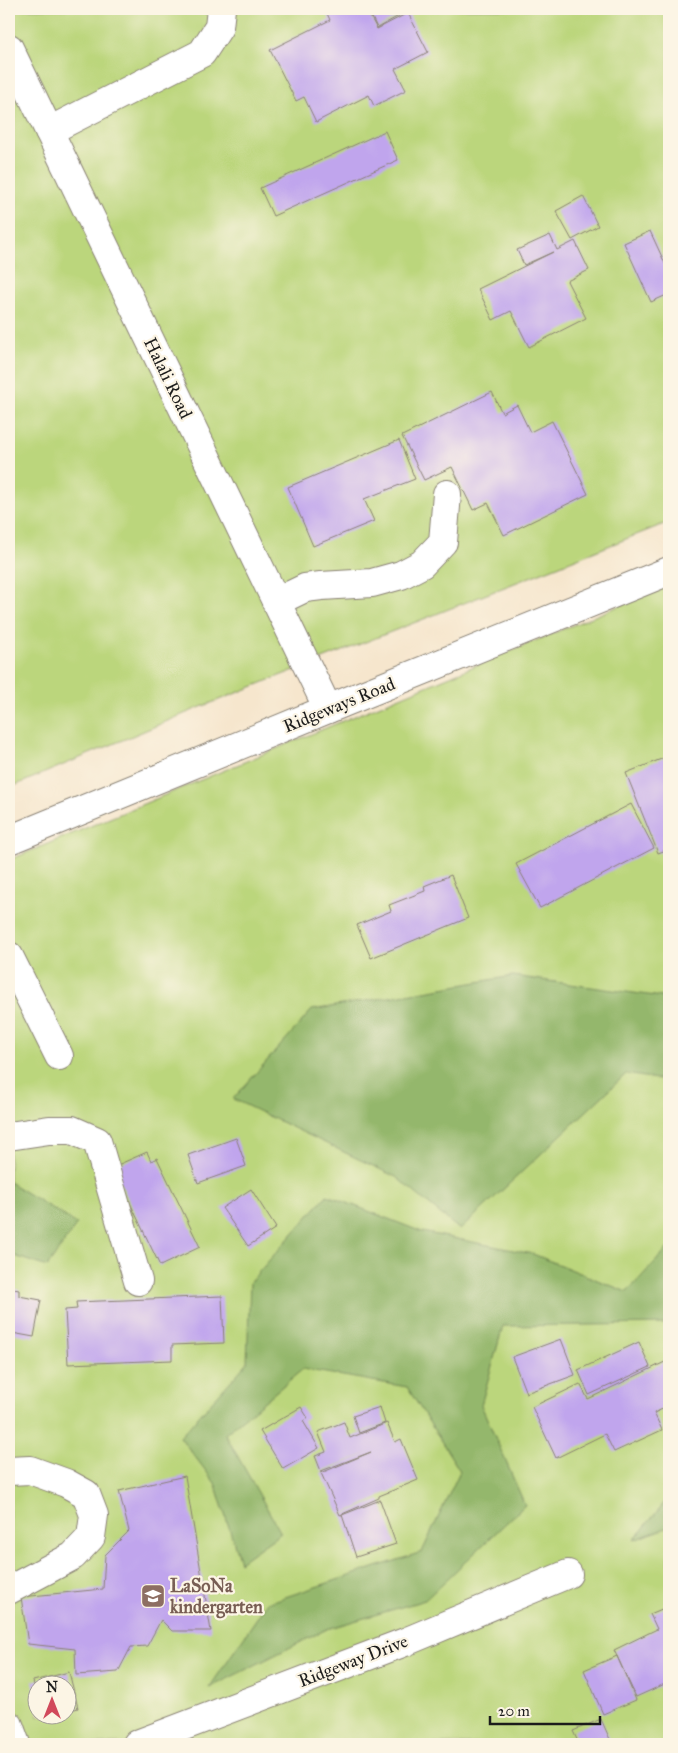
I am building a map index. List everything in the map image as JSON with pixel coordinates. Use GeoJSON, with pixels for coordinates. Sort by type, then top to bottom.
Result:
{"type":"FeatureCollection","features":[{"type":"Feature","properties":{"kind":"street"},"geometry":{"type":"LineString","coordinates":[[49,131],[202,53],[219,27],[221,9]]}},
{"type":"Feature","properties":{"kind":"street","name":"Halali Road"},"geometry":{"type":"LineString","coordinates":[[9,48],[328,709]]}},
{"type":"Feature","properties":{"kind":"street"},"geometry":{"type":"LineString","coordinates":[[276,602],[305,588],[372,583],[401,575],[422,564],[443,542],[448,494]]}},
{"type":"Feature","properties":{"kind":"street","name":"Ridgeways Road"},"geometry":{"type":"LineString","coordinates":[[9,840],[669,571]]}},
{"type":"Feature","properties":{"kind":"street"},"geometry":{"type":"LineString","coordinates":[[9,956],[59,1056]]}},
{"type":"Feature","properties":{"kind":"street"},"geometry":{"type":"LineString","coordinates":[[9,1136],[49,1130],[72,1130],[97,1141],[138,1281]]}},
{"type":"Feature","properties":{"kind":"street"},"geometry":{"type":"LineString","coordinates":[[9,1471],[30,1470],[66,1483],[86,1494],[94,1514],[91,1537],[74,1556],[9,1590]]}},
{"type":"Feature","properties":{"kind":"street","name":"Ridgeway Drive"},"geometry":{"type":"LineString","coordinates":[[137,1744],[405,1642],[568,1574]]}},
{"type":"Feature","properties":{"kind":"street"},"geometry":{"type":"LineString","coordinates":[[9,1725],[16,1744]]}},
{"type":"Feature","properties":{"kind":"green space"},"geometry":{"type":"Polygon","coordinates":[[[9,9],[669,9],[669,522],[196,709],[9,788],[9,9]]]}},
{"type":"Feature","properties":{"kind":"green space"},"geometry":{"type":"Polygon","coordinates":[[[669,585],[669,1744],[9,1744],[9,860],[669,585]]]}},
{"type":"Feature","properties":{"kind":"green space"},"geometry":{"type":"Polygon","coordinates":[[[513,976],[669,998],[669,1081],[626,1074],[460,1230],[396,1177],[233,1099],[312,1010],[513,976]]]}},
{"type":"Feature","properties":{"kind":"green space"},"geometry":{"type":"Polygon","coordinates":[[[9,1182],[77,1224],[47,1267],[9,1254],[9,1182]]]}},
{"type":"Feature","properties":{"kind":"green space"},"geometry":{"type":"Polygon","coordinates":[[[327,1195],[422,1232],[533,1254],[627,1292],[669,1247],[669,1324],[503,1326],[481,1405],[525,1505],[425,1600],[327,1629],[209,1688],[267,1603],[422,1552],[460,1471],[407,1387],[303,1369],[225,1434],[281,1533],[240,1562],[215,1483],[180,1437],[247,1363],[250,1282],[327,1195]]]}},
{"type":"Feature","properties":{"kind":"green space"},"geometry":{"type":"Polygon","coordinates":[[[669,1497],[669,1527],[634,1540],[669,1497]]]}},
{"type":"Feature","properties":{"kind":"building"},"geometry":{"type":"Polygon","coordinates":[[[325,9],[366,9],[377,29],[408,13],[428,52],[395,69],[406,90],[374,106],[369,95],[316,122],[304,97],[296,101],[270,50],[330,20],[325,9]]]}},
{"type":"Feature","properties":{"kind":"building"},"geometry":{"type":"Polygon","coordinates":[[[368,9],[402,9],[404,13],[377,28],[368,9]]]}},
{"type":"Feature","properties":{"kind":"building"},"geometry":{"type":"Polygon","coordinates":[[[385,131],[398,160],[273,216],[260,188],[385,131]]]}},
{"type":"Feature","properties":{"kind":"building"},"geometry":{"type":"Polygon","coordinates":[[[583,196],[598,226],[572,240],[556,211],[583,196]]]}},
{"type":"Feature","properties":{"kind":"building"},"geometry":{"type":"Polygon","coordinates":[[[650,231],[669,272],[669,294],[651,302],[624,243],[650,231]]]}},
{"type":"Feature","properties":{"kind":"building"},"geometry":{"type":"Polygon","coordinates":[[[550,235],[557,250],[575,241],[589,270],[567,281],[586,318],[529,347],[511,311],[493,320],[478,289],[553,252],[524,265],[517,250],[550,235]]]}},
{"type":"Feature","properties":{"kind":"building"},"geometry":{"type":"Polygon","coordinates":[[[492,392],[502,413],[517,405],[530,432],[552,421],[588,494],[504,535],[488,503],[473,510],[452,467],[424,480],[402,436],[492,392]]]}},
{"type":"Feature","properties":{"kind":"building"},"geometry":{"type":"Polygon","coordinates":[[[399,440],[415,479],[364,499],[374,521],[313,546],[288,487],[399,440]]]}},
{"type":"Feature","properties":{"kind":"building"},"geometry":{"type":"Polygon","coordinates":[[[669,756],[669,849],[658,853],[626,773],[669,756]]]}},
{"type":"Feature","properties":{"kind":"building"},"geometry":{"type":"Polygon","coordinates":[[[631,804],[654,848],[540,908],[516,864],[631,804]]]}},
{"type":"Feature","properties":{"kind":"building"},"geometry":{"type":"Polygon","coordinates":[[[451,875],[468,918],[371,958],[357,925],[391,911],[389,905],[425,891],[424,886],[451,875]]]}},
{"type":"Feature","properties":{"kind":"building"},"geometry":{"type":"Polygon","coordinates":[[[236,1138],[246,1166],[198,1183],[188,1155],[236,1138]]]}},
{"type":"Feature","properties":{"kind":"building"},"geometry":{"type":"Polygon","coordinates":[[[147,1152],[151,1161],[157,1158],[200,1247],[160,1266],[113,1167],[147,1152]]]}},
{"type":"Feature","properties":{"kind":"building"},"geometry":{"type":"Polygon","coordinates":[[[251,1189],[276,1228],[248,1246],[222,1208],[251,1189]]]}},
{"type":"Feature","properties":{"kind":"building"},"geometry":{"type":"Polygon","coordinates":[[[9,1288],[19,1290],[19,1296],[41,1300],[34,1337],[12,1333],[10,1345],[9,1288]]]}},
{"type":"Feature","properties":{"kind":"building"},"geometry":{"type":"Polygon","coordinates":[[[222,1296],[224,1343],[172,1345],[172,1360],[68,1364],[65,1310],[77,1309],[76,1302],[222,1296]]]}},
{"type":"Feature","properties":{"kind":"building"},"geometry":{"type":"Polygon","coordinates":[[[561,1339],[575,1375],[526,1393],[512,1357],[561,1339]]]}},
{"type":"Feature","properties":{"kind":"building"},"geometry":{"type":"Polygon","coordinates":[[[639,1342],[650,1367],[589,1395],[578,1370],[639,1342]]]}},
{"type":"Feature","properties":{"kind":"building"},"geometry":{"type":"Polygon","coordinates":[[[669,1360],[669,1406],[654,1413],[662,1430],[614,1452],[605,1434],[556,1458],[532,1407],[580,1384],[588,1399],[669,1360]]]}},
{"type":"Feature","properties":{"kind":"building"},"geometry":{"type":"Polygon","coordinates":[[[301,1407],[308,1418],[303,1421],[319,1448],[283,1469],[260,1431],[301,1407]]]}},
{"type":"Feature","properties":{"kind":"building"},"geometry":{"type":"Polygon","coordinates":[[[380,1407],[385,1423],[359,1433],[353,1416],[380,1407]]]}},
{"type":"Feature","properties":{"kind":"building"},"geometry":{"type":"Polygon","coordinates":[[[344,1422],[350,1438],[387,1423],[395,1442],[401,1439],[418,1480],[340,1515],[321,1473],[371,1452],[321,1471],[315,1456],[326,1452],[318,1432],[344,1422]]]}},
{"type":"Feature","properties":{"kind":"building"},"geometry":{"type":"Polygon","coordinates":[[[185,1476],[211,1631],[172,1631],[161,1620],[147,1646],[131,1647],[118,1672],[76,1675],[75,1649],[28,1644],[21,1597],[103,1589],[105,1555],[129,1531],[119,1491],[185,1476]]]}},
{"type":"Feature","properties":{"kind":"building"},"geometry":{"type":"Polygon","coordinates":[[[380,1500],[396,1544],[356,1557],[342,1515],[380,1500]]]}},
{"type":"Feature","properties":{"kind":"building"},"geometry":{"type":"Polygon","coordinates":[[[669,1606],[669,1682],[636,1697],[614,1650],[657,1629],[650,1614],[669,1606]]]}},
{"type":"Feature","properties":{"kind":"building"},"geometry":{"type":"Polygon","coordinates":[[[617,1656],[636,1700],[603,1714],[584,1670],[617,1656]]]}},
{"type":"Feature","properties":{"kind":"building"},"geometry":{"type":"Polygon","coordinates":[[[69,1672],[70,1676],[53,1676],[69,1672]]]}},
{"type":"Feature","properties":{"kind":"building"},"geometry":{"type":"Polygon","coordinates":[[[601,1719],[612,1744],[579,1744],[573,1731],[601,1719]]]}},
{"type":"Feature","properties":{"kind":"place","name":"LaSoNa kindergarten"},"geometry":{"type":"Point","coordinates":[153,1596]}}]}
